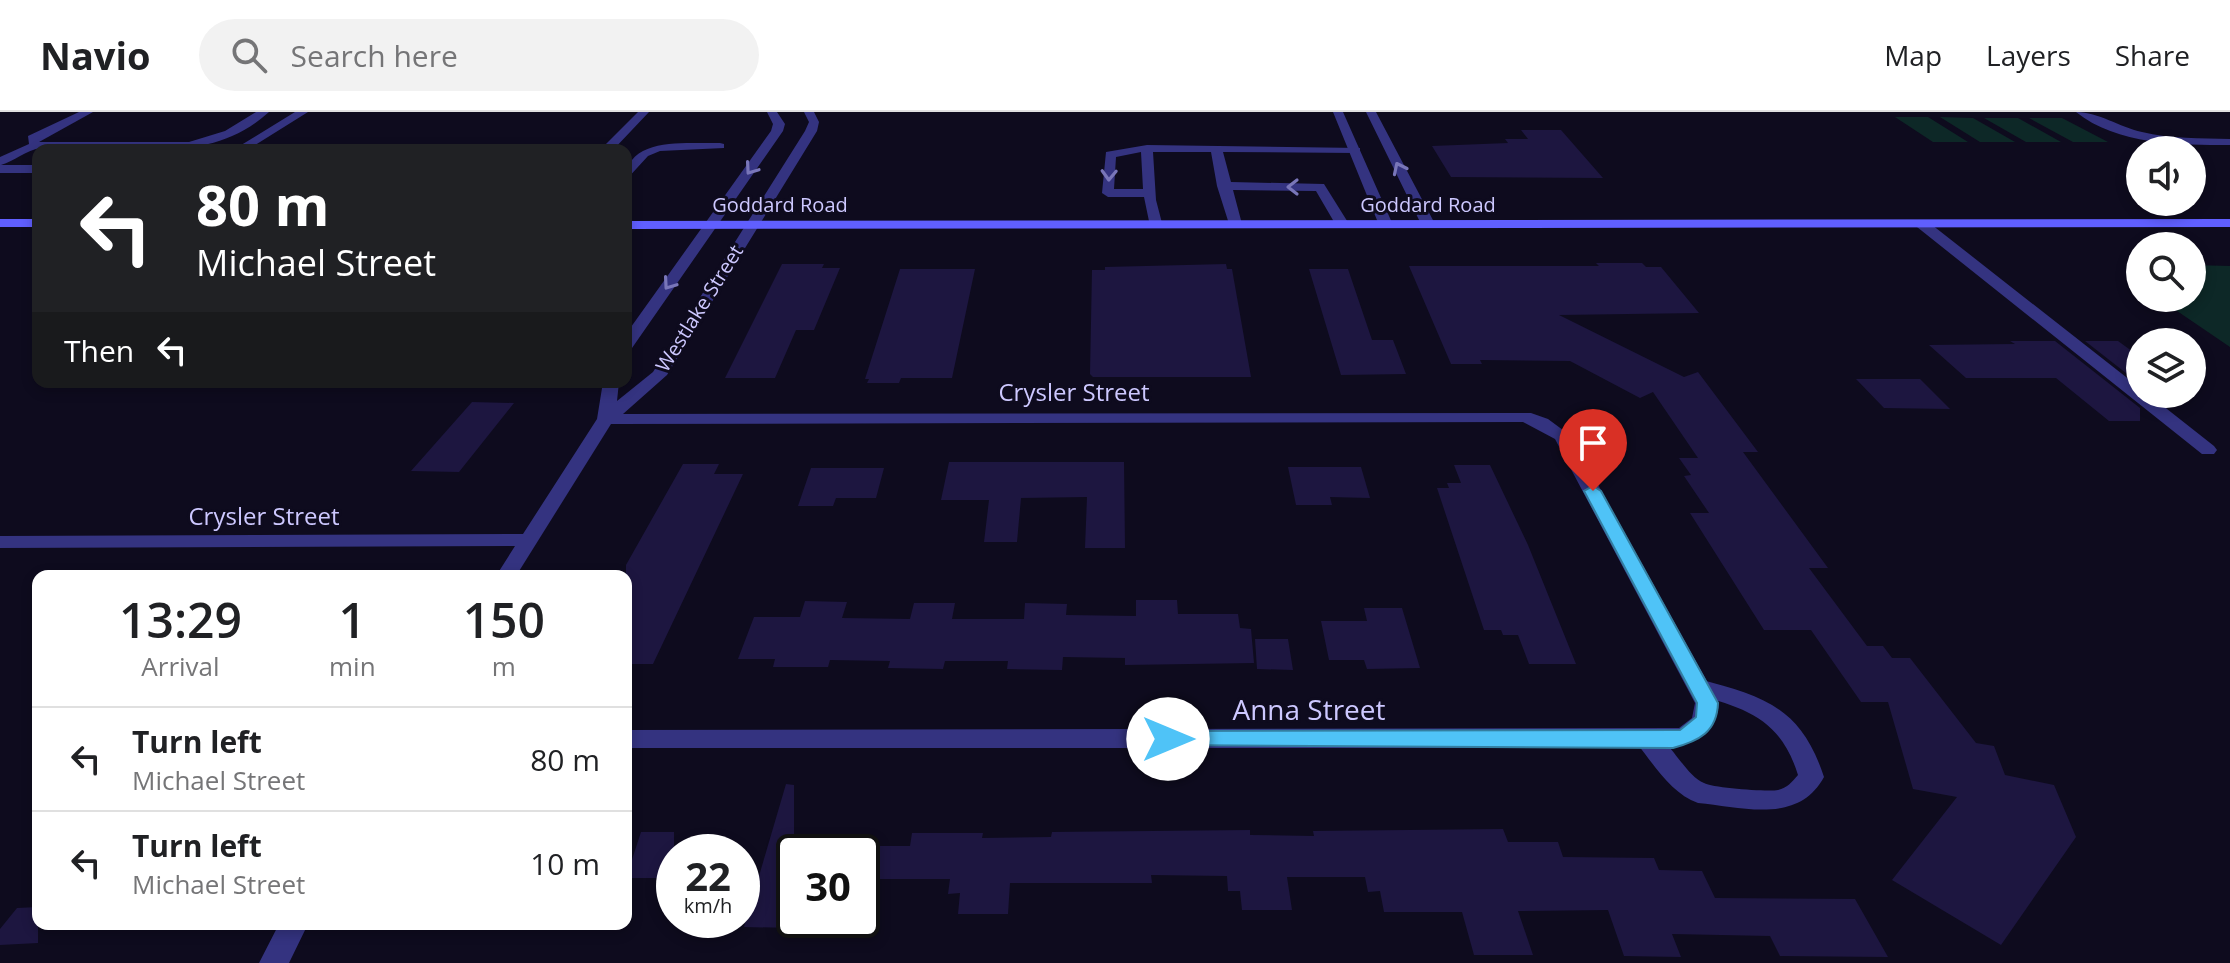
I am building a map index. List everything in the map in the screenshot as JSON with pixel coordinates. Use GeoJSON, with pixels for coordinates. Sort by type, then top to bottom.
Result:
{"type":"FeatureCollection","features":[{"type":"Feature","properties":{"kind":"main road"},"geometry":{"type":"LineString","coordinates":[[0,223],[32,223]]}},
{"type":"Feature","properties":{"kind":"main road","name":"Goddard Road"},"geometry":{"type":"LineString","coordinates":[[632,225],[2230,223]]}},
{"type":"Feature","properties":{"kind":"street"},"geometry":{"type":"LineString","coordinates":[[35,144],[32,138],[88,112]]}},
{"type":"Feature","properties":{"kind":"street"},"geometry":{"type":"LineString","coordinates":[[192,144],[229,133],[264,112]]}},
{"type":"Feature","properties":{"kind":"street"},"geometry":{"type":"LineString","coordinates":[[249,144],[303,112]]}},
{"type":"Feature","properties":{"kind":"street"},"geometry":{"type":"LineString","coordinates":[[612,144],[644,112]]}},
{"type":"Feature","properties":{"kind":"street","name":"Westlake Street"},"geometry":{"type":"LineString","coordinates":[[632,337],[777,131],[779,124],[772,112]]}},
{"type":"Feature","properties":{"kind":"street","name":"Westlake Street"},"geometry":{"type":"LineString","coordinates":[[510,570],[606,419],[659,375],[811,131],[814,122],[809,112]]}},
{"type":"Feature","properties":{"kind":"street"},"geometry":{"type":"LineString","coordinates":[[1338,112],[1386,225]]}},
{"type":"Feature","properties":{"kind":"street"},"geometry":{"type":"LineString","coordinates":[[1371,112],[1428,224]]}},
{"type":"Feature","properties":{"kind":"street"},"geometry":{"type":"LineString","coordinates":[[2081,112],[2119,131],[2152,140],[2230,142]]}},
{"type":"Feature","properties":{"kind":"street"},"geometry":{"type":"LineString","coordinates":[[0,162],[32,146]]}},
{"type":"Feature","properties":{"kind":"street"},"geometry":{"type":"LineString","coordinates":[[632,169],[644,154],[658,148],[720,146]]}},
{"type":"Feature","properties":{"kind":"street"},"geometry":{"type":"LineString","coordinates":[[1150,193],[1108,193],[1110,154],[1147,148],[1356,150]]}},
{"type":"Feature","properties":{"kind":"street"},"geometry":{"type":"LineString","coordinates":[[1147,148],[1155,223]]}},
{"type":"Feature","properties":{"kind":"street"},"geometry":{"type":"LineString","coordinates":[[1216,148],[1223,186],[1235,224]]}},
{"type":"Feature","properties":{"kind":"street"},"geometry":{"type":"LineString","coordinates":[[0,169],[32,169]]}},
{"type":"Feature","properties":{"kind":"street"},"geometry":{"type":"LineString","coordinates":[[1223,186],[1320,187],[1342,224]]}},
{"type":"Feature","properties":{"kind":"street"},"geometry":{"type":"LineString","coordinates":[[1922,224],[2208,450]]}},
{"type":"Feature","properties":{"kind":"street","name":"Westlake Street"},"geometry":{"type":"LineString","coordinates":[[606,419],[610,388]]}},
{"type":"Feature","properties":{"kind":"street","name":"Crysler Street"},"geometry":{"type":"LineString","coordinates":[[606,419],[1513,415],[1542,423],[1562,436],[1699,687]]}},
{"type":"Feature","properties":{"kind":"street","name":"Crysler Street"},"geometry":{"type":"LineString","coordinates":[[0,542],[529,540]]}},
{"type":"Feature","properties":{"kind":"street"},"geometry":{"type":"LineString","coordinates":[[1647,739],[1677,776],[1698,793],[1777,801],[1797,793],[1811,777],[1806,758],[1784,723],[1774,713],[1752,701],[1699,687]]}},
{"type":"Feature","properties":{"kind":"street","name":"Anna Street"},"geometry":{"type":"LineString","coordinates":[[632,739],[1673,739],[1701,727],[1707,718],[1707,703],[1699,687]]}},
{"type":"Feature","properties":{"kind":"street"},"geometry":{"type":"LineString","coordinates":[[274,963],[291,930]]}},
{"type":"Feature","properties":{"kind":"green space"},"geometry":{"type":"Polygon","coordinates":[[[1895,117],[1928,117],[1968,142],[1933,142],[1895,117]]]}},
{"type":"Feature","properties":{"kind":"green space"},"geometry":{"type":"Polygon","coordinates":[[[1940,117],[1973,118],[2015,142],[1980,142],[1940,117]]]}},
{"type":"Feature","properties":{"kind":"green space"},"geometry":{"type":"Polygon","coordinates":[[[1984,118],[2018,118],[2061,142],[2026,142],[1984,118]]]}},
{"type":"Feature","properties":{"kind":"green space"},"geometry":{"type":"Polygon","coordinates":[[[2029,118],[2062,118],[2108,142],[2073,142],[2029,118]]]}},
{"type":"Feature","properties":{"kind":"green space"},"geometry":{"type":"Polygon","coordinates":[[[2206,265],[2230,266],[2230,347],[2179,312],[2206,312],[2206,265]]]}},
{"type":"Feature","properties":{"kind":"building"},"geometry":{"type":"Polygon","coordinates":[[[1521,130],[1561,130],[1603,178],[1451,177],[1432,146],[1508,143],[1505,139],[1528,139],[1521,130]]]}},
{"type":"Feature","properties":{"kind":"building"},"geometry":{"type":"Polygon","coordinates":[[[1596,263],[1642,263],[1646,267],[1661,267],[1699,313],[1559,315],[1684,377],[1698,372],[1758,452],[1743,452],[1828,568],[1809,568],[1867,646],[1883,646],[1892,658],[1910,658],[1976,743],[1994,746],[2005,775],[2054,785],[2076,837],[2001,945],[1892,880],[1957,797],[1913,789],[1888,702],[1861,702],[1811,630],[1764,630],[1690,513],[1709,513],[1684,476],[1691,475],[1679,458],[1698,458],[1653,392],[1640,398],[1570,361],[1480,360],[1482,364],[1451,364],[1409,266],[1599,266],[1596,263]]]}},
{"type":"Feature","properties":{"kind":"building"},"geometry":{"type":"Polygon","coordinates":[[[782,264],[824,264],[822,268],[840,268],[814,330],[796,330],[775,378],[725,378],[782,264]]]}},
{"type":"Feature","properties":{"kind":"building"},"geometry":{"type":"Polygon","coordinates":[[[1226,264],[1227,269],[1232,269],[1251,377],[1093,377],[1090,374],[1092,270],[1105,270],[1105,267],[1226,264]]]}},
{"type":"Feature","properties":{"kind":"building"},"geometry":{"type":"Polygon","coordinates":[[[900,269],[975,269],[952,378],[901,378],[899,383],[867,383],[869,379],[865,379],[900,269]]]}},
{"type":"Feature","properties":{"kind":"building"},"geometry":{"type":"Polygon","coordinates":[[[1309,269],[1348,269],[1372,340],[1393,340],[1406,374],[1341,375],[1309,269]]]}},
{"type":"Feature","properties":{"kind":"building"},"geometry":{"type":"Polygon","coordinates":[[[2010,341],[2055,341],[2126,397],[2126,408],[2140,408],[2140,421],[2109,421],[2056,378],[1966,378],[1929,345],[2015,344],[2010,341]]]}},
{"type":"Feature","properties":{"kind":"building"},"geometry":{"type":"Polygon","coordinates":[[[2085,341],[2118,341],[2126,347],[2126,373],[2085,341]]]}},
{"type":"Feature","properties":{"kind":"building"},"geometry":{"type":"Polygon","coordinates":[[[1856,379],[1920,379],[1950,409],[1884,408],[1856,379]]]}},
{"type":"Feature","properties":{"kind":"building"},"geometry":{"type":"Polygon","coordinates":[[[472,402],[514,403],[459,472],[411,471],[472,402]]]}},
{"type":"Feature","properties":{"kind":"building"},"geometry":{"type":"Polygon","coordinates":[[[949,462],[1124,462],[1125,548],[1085,548],[1087,497],[1021,498],[1017,542],[984,542],[989,500],[941,500],[949,462]]]}},
{"type":"Feature","properties":{"kind":"building"},"geometry":{"type":"Polygon","coordinates":[[[683,464],[719,464],[714,474],[743,474],[653,664],[632,664],[632,570],[626,570],[683,464]]]}},
{"type":"Feature","properties":{"kind":"building"},"geometry":{"type":"Polygon","coordinates":[[[1454,465],[1490,465],[1528,545],[1576,664],[1529,664],[1518,635],[1503,635],[1501,630],[1484,630],[1437,488],[1449,488],[1447,483],[1461,483],[1454,465]]]}},
{"type":"Feature","properties":{"kind":"building"},"geometry":{"type":"Polygon","coordinates":[[[1288,467],[1361,467],[1370,498],[1330,497],[1332,505],[1296,505],[1288,467]]]}},
{"type":"Feature","properties":{"kind":"building"},"geometry":{"type":"Polygon","coordinates":[[[811,468],[884,468],[876,498],[836,498],[833,506],[798,506],[811,468]]]}},
{"type":"Feature","properties":{"kind":"building"},"geometry":{"type":"Polygon","coordinates":[[[1136,600],[1177,600],[1178,614],[1238,614],[1240,628],[1251,629],[1254,663],[1125,665],[1125,658],[1063,657],[1062,670],[1007,669],[1008,661],[945,661],[943,669],[888,668],[890,661],[830,660],[828,667],[773,667],[775,659],[738,659],[754,617],[800,617],[805,601],[847,602],[842,618],[910,619],[914,603],[955,603],[952,619],[1024,619],[1025,603],[1067,604],[1066,615],[1136,616],[1136,600]]]}},
{"type":"Feature","properties":{"kind":"building"},"geometry":{"type":"Polygon","coordinates":[[[1364,608],[1402,608],[1420,668],[1367,669],[1364,660],[1329,660],[1321,621],[1367,621],[1364,608]]]}},
{"type":"Feature","properties":{"kind":"building"},"geometry":{"type":"Polygon","coordinates":[[[1255,639],[1288,639],[1293,670],[1257,669],[1255,639]]]}},
{"type":"Feature","properties":{"kind":"building"},"geometry":{"type":"Polygon","coordinates":[[[786,784],[794,785],[794,834],[776,834],[776,928],[760,927],[760,873],[786,784]]]}},
{"type":"Feature","properties":{"kind":"building"},"geometry":{"type":"Polygon","coordinates":[[[1503,829],[1508,842],[1558,842],[1563,857],[1654,858],[1659,870],[1702,871],[1715,898],[1855,899],[1888,957],[1780,956],[1770,936],[1672,934],[1681,957],[1624,956],[1608,910],[1518,911],[1533,955],[1474,955],[1462,912],[1384,912],[1380,891],[1368,892],[1365,877],[1287,877],[1292,910],[1242,910],[1240,891],[1228,891],[1227,876],[1151,875],[1152,883],[1010,883],[1008,914],[958,914],[960,893],[948,894],[950,879],[880,879],[880,846],[910,846],[912,833],[983,833],[982,838],[1051,837],[1052,832],[1250,830],[1250,835],[1314,836],[1313,831],[1503,829]]]}},
{"type":"Feature","properties":{"kind":"building"},"geometry":{"type":"Polygon","coordinates":[[[641,832],[674,832],[656,834],[656,878],[632,878],[632,860],[641,832]]]}},
{"type":"Feature","properties":{"kind":"building"},"geometry":{"type":"Polygon","coordinates":[[[32,907],[32,930],[38,930],[38,943],[0,945],[0,929],[17,908],[32,907]]]}},
{"type":"Feature","properties":{"kind":"route"},"geometry":{"type":"LineString","coordinates":[[1168,739],[1673,739],[1687,736],[1701,727],[1707,718],[1707,703],[1593,491]]}}]}
